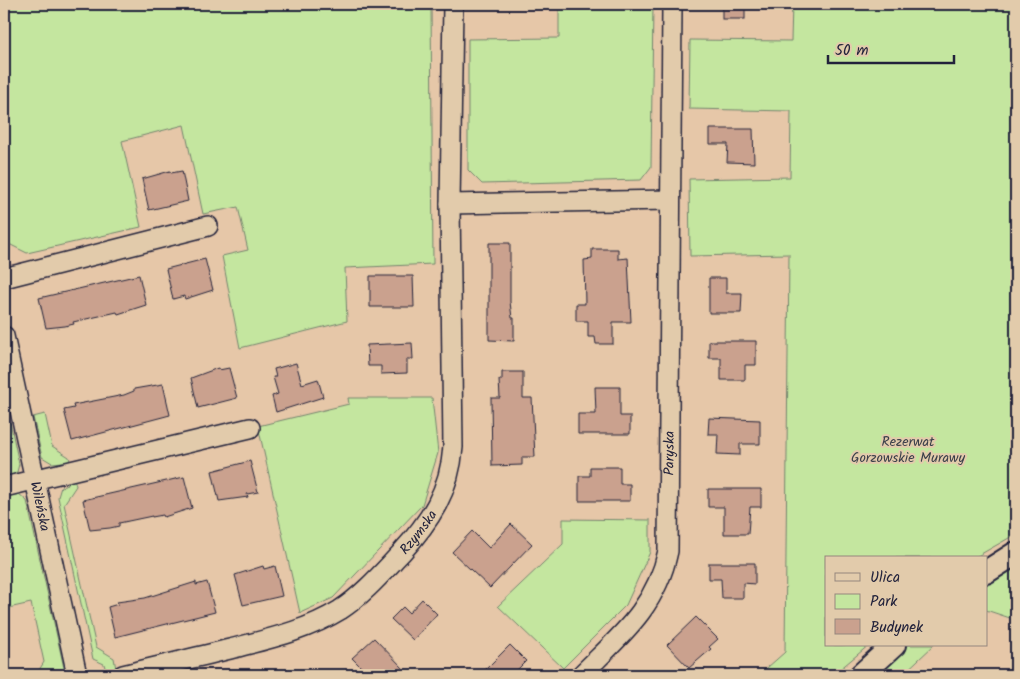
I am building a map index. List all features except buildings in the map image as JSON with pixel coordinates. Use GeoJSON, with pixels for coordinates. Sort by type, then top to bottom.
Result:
{"type":"FeatureCollection","features":[{"type":"Feature","properties":{"kind":"street","name":"Rzymska"},"geometry":{"type":"LineString","coordinates":[[123,675],[288,634],[320,622],[354,599],[380,575],[430,519],[445,490],[452,461],[450,204],[453,4]]}},
{"type":"Feature","properties":{"kind":"street","name":"Paryska"},"geometry":{"type":"LineString","coordinates":[[581,675],[638,619],[661,579],[668,551],[672,4]]}},
{"type":"Feature","properties":{"kind":"street"},"geometry":{"type":"LineString","coordinates":[[450,204],[670,200]]}},
{"type":"Feature","properties":{"kind":"street"},"geometry":{"type":"LineString","coordinates":[[4,278],[208,226]]}},
{"type":"Feature","properties":{"kind":"street","name":"Wileńska"},"geometry":{"type":"LineString","coordinates":[[4,336],[77,675]]}},
{"type":"Feature","properties":{"kind":"street"},"geometry":{"type":"LineString","coordinates":[[4,487],[250,428]]}},
{"type":"Feature","properties":{"kind":"street"},"geometry":{"type":"LineString","coordinates":[[988,571],[1016,553]]}},
{"type":"Feature","properties":{"kind":"street"},"geometry":{"type":"LineString","coordinates":[[861,675],[893,646]]}},
{"type":"Feature","properties":{"kind":"green space"},"geometry":{"type":"Polygon","coordinates":[[[4,4],[431,4],[433,264],[345,268],[347,321],[240,348],[222,256],[248,250],[238,207],[203,214],[184,125],[122,141],[141,227],[27,253],[7,243],[4,244],[4,4]]]}},
{"type":"Feature","properties":{"kind":"green space"},"geometry":{"type":"Polygon","coordinates":[[[559,4],[653,4],[651,167],[641,180],[482,184],[468,170],[468,39],[559,38],[559,4]]]}},
{"type":"Feature","properties":{"kind":"green space","name":"Rezerwat Gorzowskie Murawy"},"geometry":{"type":"Polygon","coordinates":[[[792,4],[1016,4],[1016,534],[978,556],[825,556],[825,646],[868,646],[833,675],[759,675],[785,652],[789,254],[690,256],[689,179],[790,177],[791,111],[689,109],[690,40],[791,41],[792,4]]]}},
{"type":"Feature","properties":{"kind":"green space"},"geometry":{"type":"Polygon","coordinates":[[[348,398],[432,398],[438,453],[422,505],[333,598],[300,613],[258,426],[349,404],[348,398]]]}},
{"type":"Feature","properties":{"kind":"green space"},"geometry":{"type":"Polygon","coordinates":[[[45,414],[52,446],[69,457],[71,465],[64,466],[63,462],[52,463],[42,457],[33,417],[45,414]]]}},
{"type":"Feature","properties":{"kind":"green space"},"geometry":{"type":"Polygon","coordinates":[[[10,422],[19,464],[17,472],[4,481],[4,423],[10,422]]]}},
{"type":"Feature","properties":{"kind":"green space"},"geometry":{"type":"Polygon","coordinates":[[[74,478],[76,486],[64,504],[96,647],[114,658],[116,669],[106,671],[104,664],[93,659],[58,497],[61,487],[68,485],[67,479],[74,478]]]}},
{"type":"Feature","properties":{"kind":"green space"},"geometry":{"type":"Polygon","coordinates":[[[9,492],[18,493],[27,501],[64,668],[63,675],[36,675],[44,662],[31,603],[4,609],[4,494],[9,492]]]}},
{"type":"Feature","properties":{"kind":"green space"},"geometry":{"type":"Polygon","coordinates":[[[563,519],[650,520],[650,552],[626,605],[563,668],[498,606],[563,544],[563,519]]]}},
{"type":"Feature","properties":{"kind":"green space"},"geometry":{"type":"Polygon","coordinates":[[[1016,562],[1016,620],[988,611],[988,583],[1016,562]]]}},
{"type":"Feature","properties":{"kind":"green space"},"geometry":{"type":"Polygon","coordinates":[[[905,646],[933,646],[902,675],[871,675],[905,646]]]}}]}
